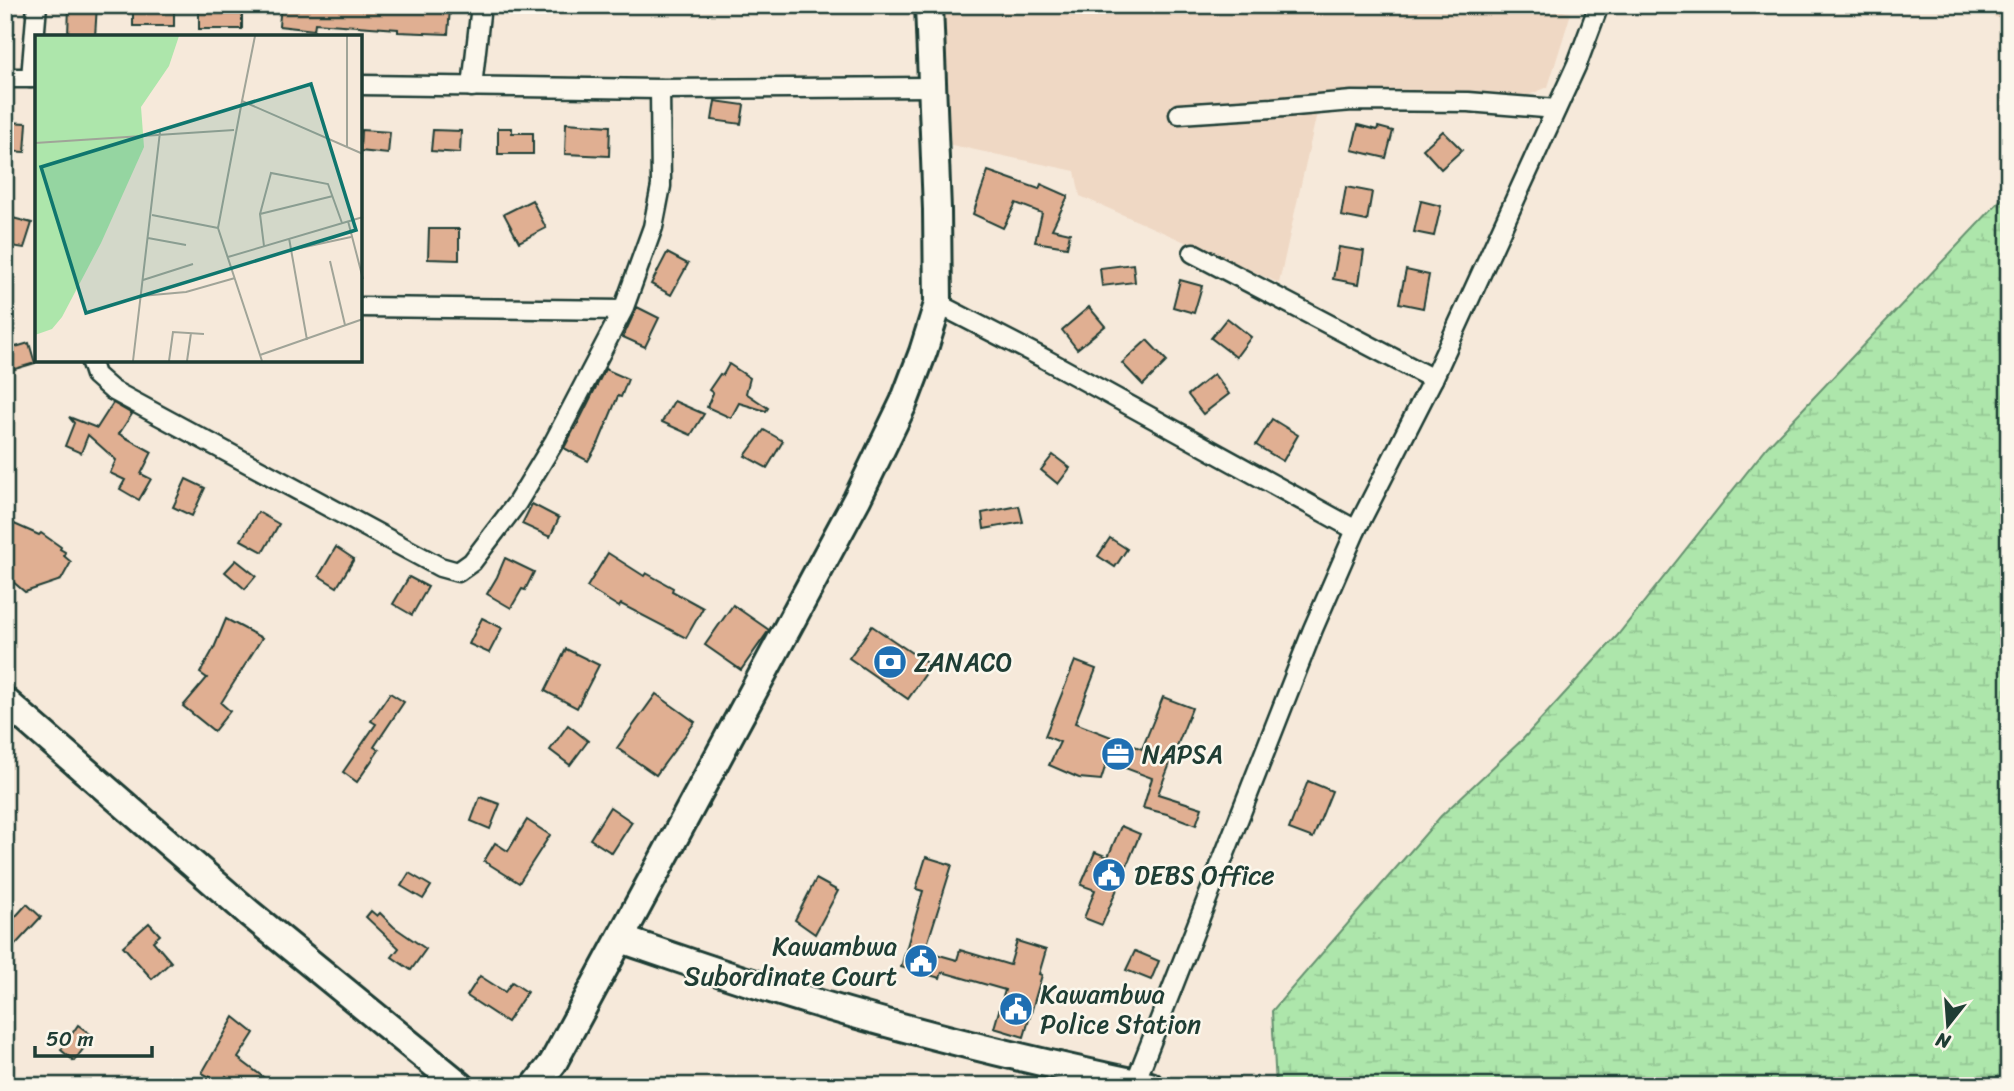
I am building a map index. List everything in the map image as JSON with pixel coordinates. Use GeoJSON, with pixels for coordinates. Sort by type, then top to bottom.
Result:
{"type":"FeatureCollection","features":[{"type":"Feature","properties":{"kind":"main road"},"geometry":{"type":"LineString","coordinates":[[535,1086],[553,1063],[857,499],[904,402],[923,352],[938,304],[929,5]]}},
{"type":"Feature","properties":{"kind":"main road"},"geometry":{"type":"LineString","coordinates":[[5,701],[249,913],[461,1086]]}},
{"type":"Feature","properties":{"kind":"main road"},"geometry":{"type":"LineString","coordinates":[[621,939],[754,984],[901,1026],[1142,1084]]}},
{"type":"Feature","properties":{"kind":"street"},"geometry":{"type":"LineString","coordinates":[[36,35],[37,5]]}},
{"type":"Feature","properties":{"kind":"street"},"geometry":{"type":"LineString","coordinates":[[472,87],[481,5]]}},
{"type":"Feature","properties":{"kind":"street"},"geometry":{"type":"LineString","coordinates":[[1142,1084],[1313,629],[1356,530],[1433,379],[1577,64],[1599,5]]}},
{"type":"Feature","properties":{"kind":"street"},"geometry":{"type":"LineString","coordinates":[[5,78],[34,78],[35,54]]}},
{"type":"Feature","properties":{"kind":"street"},"geometry":{"type":"LineString","coordinates":[[362,85],[660,89],[931,87]]}},
{"type":"Feature","properties":{"kind":"street"},"geometry":{"type":"LineString","coordinates":[[91,362],[95,375],[112,390],[440,567],[458,572],[472,562],[517,503],[554,442],[623,310],[653,227],[661,186],[660,89]]}},
{"type":"Feature","properties":{"kind":"street"},"geometry":{"type":"LineString","coordinates":[[1179,114],[1352,101],[1468,102],[1556,109]]}},
{"type":"Feature","properties":{"kind":"street"},"geometry":{"type":"LineString","coordinates":[[1193,253],[1433,379]]}},
{"type":"Feature","properties":{"kind":"street"},"geometry":{"type":"LineString","coordinates":[[938,304],[1034,353],[1356,530]]}},
{"type":"Feature","properties":{"kind":"street"},"geometry":{"type":"LineString","coordinates":[[362,307],[623,310]]}},
{"type":"Feature","properties":{"kind":"shaded area"},"geometry":{"type":"Polygon","coordinates":[[[941,5],[1537,5],[1571,13],[1548,87],[1517,100],[1321,95],[1279,283],[1080,196],[1075,171],[947,144],[941,5]]]}},
{"type":"Feature","properties":{"kind":"shaded area"},"geometry":{"type":"Polygon","coordinates":[[[1962,5],[2009,5],[2009,11],[2004,20],[1962,5]]]}},
{"type":"Feature","properties":{"kind":"green space"},"geometry":{"type":"Polygon","coordinates":[[[2009,191],[2009,1086],[1276,1086],[1272,1011],[1441,816],[1523,739],[1617,636],[1767,447],[2009,191]]]}},
{"type":"Feature","properties":{"kind":"building"},"geometry":{"type":"Polygon","coordinates":[[[69,5],[97,5],[95,35],[68,35],[69,5]]]}},
{"type":"Feature","properties":{"kind":"building"},"geometry":{"type":"Polygon","coordinates":[[[133,5],[174,5],[174,26],[133,26],[133,5]]]}},
{"type":"Feature","properties":{"kind":"building"},"geometry":{"type":"Polygon","coordinates":[[[199,5],[242,5],[242,29],[199,29],[199,5]]]}},
{"type":"Feature","properties":{"kind":"building"},"geometry":{"type":"Polygon","coordinates":[[[281,5],[440,5],[440,8],[450,9],[448,34],[398,32],[398,29],[315,23],[314,30],[279,26],[281,5]]]}},
{"type":"Feature","properties":{"kind":"building"},"geometry":{"type":"Polygon","coordinates":[[[715,101],[744,105],[741,124],[712,120],[715,101]]]}},
{"type":"Feature","properties":{"kind":"building"},"geometry":{"type":"Polygon","coordinates":[[[5,122],[27,123],[25,152],[5,151],[5,122]]]}},
{"type":"Feature","properties":{"kind":"building"},"geometry":{"type":"Polygon","coordinates":[[[566,123],[610,126],[609,156],[565,154],[566,123]]]}},
{"type":"Feature","properties":{"kind":"building"},"geometry":{"type":"Polygon","coordinates":[[[1358,125],[1393,131],[1386,158],[1352,150],[1358,125]]]}},
{"type":"Feature","properties":{"kind":"building"},"geometry":{"type":"Polygon","coordinates":[[[498,128],[512,128],[512,133],[533,133],[533,154],[498,154],[498,128]]]}},
{"type":"Feature","properties":{"kind":"building"},"geometry":{"type":"Polygon","coordinates":[[[362,130],[390,132],[388,154],[362,151],[362,130]]]}},
{"type":"Feature","properties":{"kind":"building"},"geometry":{"type":"Polygon","coordinates":[[[433,130],[461,131],[460,153],[431,151],[433,130]]]}},
{"type":"Feature","properties":{"kind":"building"},"geometry":{"type":"Polygon","coordinates":[[[1443,131],[1462,150],[1441,169],[1423,149],[1443,131]]]}},
{"type":"Feature","properties":{"kind":"building"},"geometry":{"type":"Polygon","coordinates":[[[988,171],[1039,189],[1041,184],[1068,196],[1052,229],[1070,233],[1067,247],[1035,242],[1042,213],[1016,203],[1003,228],[973,214],[988,171]]]}},
{"type":"Feature","properties":{"kind":"building"},"geometry":{"type":"Polygon","coordinates":[[[1346,187],[1372,192],[1367,221],[1341,216],[1346,187]]]}},
{"type":"Feature","properties":{"kind":"building"},"geometry":{"type":"Polygon","coordinates":[[[532,200],[546,228],[519,242],[504,214],[532,200]]]}},
{"type":"Feature","properties":{"kind":"building"},"geometry":{"type":"Polygon","coordinates":[[[1421,201],[1441,206],[1434,236],[1414,232],[1421,201]]]}},
{"type":"Feature","properties":{"kind":"building"},"geometry":{"type":"Polygon","coordinates":[[[5,216],[32,223],[24,248],[5,245],[5,216]]]}},
{"type":"Feature","properties":{"kind":"building"},"geometry":{"type":"Polygon","coordinates":[[[429,229],[459,229],[459,260],[428,259],[429,229]]]}},
{"type":"Feature","properties":{"kind":"building"},"geometry":{"type":"Polygon","coordinates":[[[1339,247],[1364,251],[1359,284],[1333,279],[1339,247]]]}},
{"type":"Feature","properties":{"kind":"building"},"geometry":{"type":"Polygon","coordinates":[[[667,253],[688,264],[671,295],[651,284],[667,253]]]}},
{"type":"Feature","properties":{"kind":"building"},"geometry":{"type":"Polygon","coordinates":[[[1133,264],[1135,282],[1102,286],[1100,268],[1133,264]]]}},
{"type":"Feature","properties":{"kind":"building"},"geometry":{"type":"Polygon","coordinates":[[[1406,270],[1429,275],[1423,308],[1399,303],[1406,270]]]}},
{"type":"Feature","properties":{"kind":"building"},"geometry":{"type":"Polygon","coordinates":[[[1180,280],[1202,286],[1194,313],[1173,307],[1180,280]]]}},
{"type":"Feature","properties":{"kind":"building"},"geometry":{"type":"Polygon","coordinates":[[[637,307],[659,318],[645,347],[623,337],[637,307]]]}},
{"type":"Feature","properties":{"kind":"building"},"geometry":{"type":"Polygon","coordinates":[[[1089,307],[1105,326],[1077,349],[1062,330],[1089,307]]]}},
{"type":"Feature","properties":{"kind":"building"},"geometry":{"type":"Polygon","coordinates":[[[1227,318],[1251,337],[1236,357],[1211,338],[1227,318]]]}},
{"type":"Feature","properties":{"kind":"building"},"geometry":{"type":"Polygon","coordinates":[[[1147,340],[1167,361],[1143,385],[1122,363],[1147,340]]]}},
{"type":"Feature","properties":{"kind":"building"},"geometry":{"type":"Polygon","coordinates":[[[29,343],[35,363],[5,372],[5,350],[29,343]]]}},
{"type":"Feature","properties":{"kind":"building"},"geometry":{"type":"Polygon","coordinates":[[[729,364],[750,378],[746,393],[768,408],[766,411],[739,403],[731,418],[707,407],[713,393],[709,390],[729,364]]]}},
{"type":"Feature","properties":{"kind":"building"},"geometry":{"type":"Polygon","coordinates":[[[605,369],[628,379],[588,461],[564,448],[605,369]]]}},
{"type":"Feature","properties":{"kind":"building"},"geometry":{"type":"Polygon","coordinates":[[[1214,374],[1229,394],[1203,414],[1188,395],[1214,374]]]}},
{"type":"Feature","properties":{"kind":"building"},"geometry":{"type":"Polygon","coordinates":[[[674,401],[704,414],[691,435],[662,422],[674,401]]]}},
{"type":"Feature","properties":{"kind":"building"},"geometry":{"type":"Polygon","coordinates":[[[113,403],[132,414],[119,434],[152,452],[141,474],[151,479],[139,500],[120,489],[125,480],[110,473],[116,460],[88,435],[81,453],[65,446],[74,423],[69,417],[97,428],[113,403]]]}},
{"type":"Feature","properties":{"kind":"building"},"geometry":{"type":"Polygon","coordinates":[[[1272,419],[1298,435],[1283,461],[1256,445],[1272,419]]]}},
{"type":"Feature","properties":{"kind":"building"},"geometry":{"type":"Polygon","coordinates":[[[764,430],[783,441],[767,468],[745,456],[764,430]]]}},
{"type":"Feature","properties":{"kind":"building"},"geometry":{"type":"Polygon","coordinates":[[[1053,455],[1070,468],[1058,484],[1041,470],[1053,455]]]}},
{"type":"Feature","properties":{"kind":"building"},"geometry":{"type":"Polygon","coordinates":[[[186,479],[205,488],[192,516],[173,507],[186,479]]]}},
{"type":"Feature","properties":{"kind":"building"},"geometry":{"type":"Polygon","coordinates":[[[532,504],[559,518],[550,537],[522,524],[532,504]]]}},
{"type":"Feature","properties":{"kind":"building"},"geometry":{"type":"Polygon","coordinates":[[[1019,506],[1023,522],[984,529],[982,513],[1019,506]]]}},
{"type":"Feature","properties":{"kind":"building"},"geometry":{"type":"Polygon","coordinates":[[[258,512],[279,524],[263,552],[241,540],[258,512]]]}},
{"type":"Feature","properties":{"kind":"building"},"geometry":{"type":"Polygon","coordinates":[[[12,523],[39,535],[41,533],[61,547],[65,552],[64,556],[71,562],[61,580],[25,592],[5,575],[5,531],[12,523]]]}},
{"type":"Feature","properties":{"kind":"building"},"geometry":{"type":"Polygon","coordinates":[[[1110,538],[1127,549],[1115,567],[1098,556],[1110,538]]]}},
{"type":"Feature","properties":{"kind":"building"},"geometry":{"type":"Polygon","coordinates":[[[336,547],[354,559],[337,587],[319,576],[336,547]]]}},
{"type":"Feature","properties":{"kind":"building"},"geometry":{"type":"Polygon","coordinates":[[[608,553],[644,576],[646,573],[673,588],[672,591],[703,608],[686,638],[621,604],[619,607],[587,587],[608,553]]]}},
{"type":"Feature","properties":{"kind":"building"},"geometry":{"type":"Polygon","coordinates":[[[505,558],[534,572],[525,590],[522,589],[511,608],[487,594],[505,558]]]}},
{"type":"Feature","properties":{"kind":"building"},"geometry":{"type":"Polygon","coordinates":[[[236,560],[256,576],[245,589],[225,572],[236,560]]]}},
{"type":"Feature","properties":{"kind":"building"},"geometry":{"type":"Polygon","coordinates":[[[409,577],[428,587],[412,615],[393,604],[409,577]]]}},
{"type":"Feature","properties":{"kind":"building"},"geometry":{"type":"Polygon","coordinates":[[[733,605],[769,630],[741,670],[705,645],[733,605]]]}},
{"type":"Feature","properties":{"kind":"building"},"geometry":{"type":"Polygon","coordinates":[[[482,618],[502,628],[489,653],[469,644],[482,618]]]}},
{"type":"Feature","properties":{"kind":"building"},"geometry":{"type":"Polygon","coordinates":[[[226,619],[262,638],[221,703],[230,711],[214,731],[183,706],[207,678],[200,673],[226,619]]]}},
{"type":"Feature","properties":{"kind":"building","name":"ZANACO"},"geometry":{"type":"Polygon","coordinates":[[[872,626],[931,666],[908,699],[849,658],[872,626]]]}},
{"type":"Feature","properties":{"kind":"building"},"geometry":{"type":"Polygon","coordinates":[[[566,649],[599,665],[577,708],[545,691],[566,649]]]}},
{"type":"Feature","properties":{"kind":"building"},"geometry":{"type":"Polygon","coordinates":[[[1075,661],[1096,669],[1075,723],[1142,749],[1163,697],[1192,708],[1158,794],[1202,808],[1196,825],[1143,808],[1152,778],[1107,761],[1101,780],[1079,778],[1049,765],[1060,742],[1045,736],[1075,661]]]}},
{"type":"Feature","properties":{"kind":"building"},"geometry":{"type":"Polygon","coordinates":[[[390,693],[404,702],[374,747],[379,750],[357,782],[343,772],[376,724],[371,721],[390,693]]]}},
{"type":"Feature","properties":{"kind":"building"},"geometry":{"type":"Polygon","coordinates":[[[656,694],[695,722],[656,775],[617,748],[656,694]]]}},
{"type":"Feature","properties":{"kind":"building"},"geometry":{"type":"Polygon","coordinates":[[[568,725],[588,741],[570,765],[550,750],[568,725]]]}},
{"type":"Feature","properties":{"kind":"building"},"geometry":{"type":"Polygon","coordinates":[[[1308,781],[1332,791],[1313,838],[1289,829],[1308,781]]]}},
{"type":"Feature","properties":{"kind":"building"},"geometry":{"type":"Polygon","coordinates":[[[480,797],[500,804],[490,829],[471,821],[480,797]]]}},
{"type":"Feature","properties":{"kind":"building"},"geometry":{"type":"Polygon","coordinates":[[[610,807],[632,822],[612,853],[590,839],[610,807]]]}},
{"type":"Feature","properties":{"kind":"building"},"geometry":{"type":"Polygon","coordinates":[[[527,820],[550,835],[519,883],[484,861],[495,843],[508,851],[527,820]]]}},
{"type":"Feature","properties":{"kind":"building"},"geometry":{"type":"Polygon","coordinates":[[[1121,826],[1140,834],[1102,925],[1084,918],[1095,890],[1081,885],[1095,852],[1108,857],[1121,826]]]}},
{"type":"Feature","properties":{"kind":"building"},"geometry":{"type":"Polygon","coordinates":[[[926,857],[952,865],[925,951],[957,960],[960,950],[1010,965],[1017,941],[1046,950],[1039,974],[1042,975],[1024,1037],[994,1028],[1005,990],[942,972],[940,978],[901,967],[923,891],[916,889],[926,857]]]}},
{"type":"Feature","properties":{"kind":"building"},"geometry":{"type":"Polygon","coordinates":[[[409,873],[431,886],[423,899],[401,886],[409,873]]]}},
{"type":"Feature","properties":{"kind":"building"},"geometry":{"type":"Polygon","coordinates":[[[816,879],[838,891],[815,934],[795,920],[816,879]]]}},
{"type":"Feature","properties":{"kind":"building"},"geometry":{"type":"Polygon","coordinates":[[[27,904],[41,917],[15,945],[5,936],[5,928],[27,904]]]}},
{"type":"Feature","properties":{"kind":"building"},"geometry":{"type":"Polygon","coordinates":[[[371,911],[377,916],[380,913],[394,927],[426,949],[411,970],[392,957],[399,948],[366,917],[371,911]]]}},
{"type":"Feature","properties":{"kind":"building"},"geometry":{"type":"Polygon","coordinates":[[[149,923],[160,935],[153,941],[171,962],[152,979],[123,946],[149,923]]]}},
{"type":"Feature","properties":{"kind":"building"},"geometry":{"type":"Polygon","coordinates":[[[1135,951],[1159,961],[1151,980],[1126,970],[1135,951]]]}},
{"type":"Feature","properties":{"kind":"building"},"geometry":{"type":"Polygon","coordinates":[[[480,976],[505,992],[512,982],[527,992],[507,1022],[467,996],[480,976]]]}},
{"type":"Feature","properties":{"kind":"building"},"geometry":{"type":"Polygon","coordinates":[[[234,1017],[254,1033],[238,1058],[275,1086],[239,1086],[226,1076],[221,1083],[202,1073],[234,1017]]]}},
{"type":"Feature","properties":{"kind":"building"},"geometry":{"type":"Polygon","coordinates":[[[78,1025],[93,1036],[74,1061],[61,1050],[78,1025]]]}},
{"type":"Feature","properties":{"kind":"place","name":"ZANACO"},"geometry":{"type":"Point","coordinates":[890,662]}},
{"type":"Feature","properties":{"kind":"place","name":"NAPSA"},"geometry":{"type":"Point","coordinates":[1118,754]}},
{"type":"Feature","properties":{"kind":"place","name":"DEBS Office"},"geometry":{"type":"Point","coordinates":[1109,875]}},
{"type":"Feature","properties":{"kind":"place","name":"Kawambwa Subordinate Court"},"geometry":{"type":"Point","coordinates":[921,961]}},
{"type":"Feature","properties":{"kind":"place","name":"Kawambwa Police Station"},"geometry":{"type":"Point","coordinates":[1016,1009]}}]}
